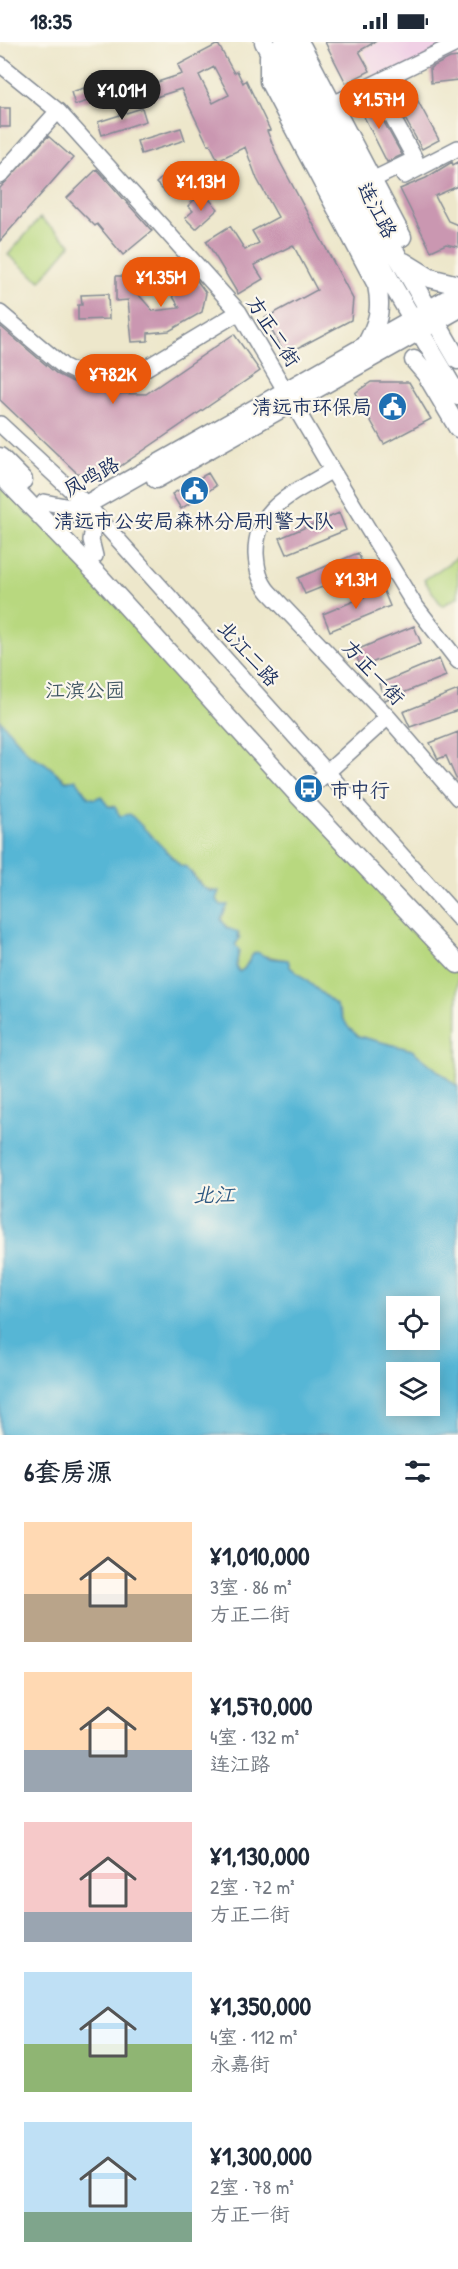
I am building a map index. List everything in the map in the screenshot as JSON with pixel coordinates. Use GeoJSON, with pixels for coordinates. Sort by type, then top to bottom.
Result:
{"type":"FeatureCollection","features":[{"type":"Feature","properties":{"kind":"main road","name":"连江路"},"geometry":{"type":"LineString","coordinates":[[275,45],[302,47],[423,275]]}},
{"type":"Feature","properties":{"kind":"main road","name":"连江路"},"geometry":{"type":"LineString","coordinates":[[275,45],[458,360]]}},
{"type":"Feature","properties":{"kind":"main road","name":"连江路"},"geometry":{"type":"LineString","coordinates":[[275,45],[416,325],[458,396]]}},
{"type":"Feature","properties":{"kind":"main road"},"geometry":{"type":"LineString","coordinates":[[275,45],[269,81],[376,285],[381,303],[380,317],[370,351],[414,360],[448,379]]}},
{"type":"Feature","properties":{"kind":"main road"},"geometry":{"type":"LineString","coordinates":[[398,257],[423,275],[440,283],[458,285]]}},
{"type":"Feature","properties":{"kind":"main road","name":"凤鸣路"},"geometry":{"type":"LineString","coordinates":[[433,316],[458,293]]}},
{"type":"Feature","properties":{"kind":"main road","name":"凤鸣路"},"geometry":{"type":"LineString","coordinates":[[63,526],[416,325],[433,316],[458,309]]}},
{"type":"Feature","properties":{"kind":"main road"},"geometry":{"type":"LineString","coordinates":[[414,360],[421,367],[458,428]]}},
{"type":"Feature","properties":{"kind":"main road"},"geometry":{"type":"LineString","coordinates":[[0,457],[44,502],[63,526],[305,793],[458,946]]}},
{"type":"Feature","properties":{"kind":"main road"},"geometry":{"type":"LineString","coordinates":[[0,474],[63,526],[95,556],[458,964]]}},
{"type":"Feature","properties":{"kind":"street"},"geometry":{"type":"LineString","coordinates":[[333,104],[458,43]]}},
{"type":"Feature","properties":{"kind":"street","name":"方正二街"},"geometry":{"type":"LineString","coordinates":[[0,64],[58,111],[239,312],[290,395]]}},
{"type":"Feature","properties":{"kind":"street"},"geometry":{"type":"LineString","coordinates":[[374,84],[415,159],[374,185]]}},
{"type":"Feature","properties":{"kind":"street"},"geometry":{"type":"LineString","coordinates":[[0,176],[58,111]]}},
{"type":"Feature","properties":{"kind":"street"},"geometry":{"type":"LineString","coordinates":[[374,185],[458,148]]}},
{"type":"Feature","properties":{"kind":"street"},"geometry":{"type":"LineString","coordinates":[[0,313],[63,366],[79,374],[99,379],[136,374],[239,312]]}},
{"type":"Feature","properties":{"kind":"street"},"geometry":{"type":"LineString","coordinates":[[290,395],[332,470],[414,604],[458,661]]}},
{"type":"Feature","properties":{"kind":"street","name":"北江二路"},"geometry":{"type":"LineString","coordinates":[[0,424],[91,510],[458,918]]}},
{"type":"Feature","properties":{"kind":"street","name":"方正一街"},"geometry":{"type":"LineString","coordinates":[[332,470],[270,509],[261,523],[257,538],[257,572],[269,592],[388,717],[458,798]]}},
{"type":"Feature","properties":{"kind":"street"},"geometry":{"type":"LineString","coordinates":[[44,502],[91,510],[91,540],[95,556]]}},
{"type":"Feature","properties":{"kind":"street"},"geometry":{"type":"LineString","coordinates":[[305,793],[388,717]]}},
{"type":"Feature","properties":{"kind":"shaded area"},"geometry":{"type":"Polygon","coordinates":[[[379,42],[458,42],[458,56],[347,111],[337,91],[373,74],[363,50],[379,42]]]}},
{"type":"Feature","properties":{"kind":"green space"},"geometry":{"type":"Polygon","coordinates":[[[40,218],[71,244],[40,281],[8,255],[40,218]]]}},
{"type":"Feature","properties":{"kind":"green space","name":"江滨公园"},"geometry":{"type":"Polygon","coordinates":[[[0,486],[74,553],[458,975],[457,1086],[412,1050],[358,1036],[348,1027],[336,1005],[290,967],[288,960],[253,954],[244,969],[239,972],[236,966],[239,952],[235,948],[239,934],[227,928],[221,919],[227,905],[221,905],[216,899],[218,892],[204,888],[187,867],[181,866],[134,820],[120,816],[113,806],[108,806],[99,797],[95,799],[88,797],[76,780],[66,780],[45,763],[30,755],[2,723],[0,720],[0,486]]]}},
{"type":"Feature","properties":{"kind":"green space"},"geometry":{"type":"Polygon","coordinates":[[[458,557],[458,597],[442,606],[424,580],[458,557]]]}},
{"type":"Feature","properties":{"kind":"water","name":"北江"},"geometry":{"type":"Polygon","coordinates":[[[0,720],[30,755],[45,763],[66,781],[76,779],[88,797],[95,799],[101,796],[108,806],[115,807],[120,816],[130,814],[181,866],[187,867],[200,885],[214,892],[219,891],[216,899],[221,905],[228,905],[221,919],[227,928],[238,932],[240,938],[235,945],[239,950],[236,966],[239,972],[257,952],[268,958],[288,960],[290,967],[336,1005],[348,1027],[358,1036],[412,1050],[458,1087],[458,1435],[0,1435],[0,720]]]}},
{"type":"Feature","properties":{"kind":"building"},"geometry":{"type":"Polygon","coordinates":[[[325,42],[375,42],[359,51],[370,71],[346,83],[325,42]]]}},
{"type":"Feature","properties":{"kind":"building"},"geometry":{"type":"Polygon","coordinates":[[[218,44],[234,73],[237,71],[243,83],[246,80],[270,130],[267,131],[279,160],[353,299],[351,320],[285,355],[265,318],[317,290],[293,245],[254,265],[263,279],[238,294],[206,241],[230,226],[245,250],[259,243],[252,231],[278,217],[257,179],[245,147],[218,160],[210,144],[208,145],[181,89],[134,104],[130,91],[182,74],[178,65],[218,44]],[[214,67],[199,75],[213,103],[229,95],[214,67]]]}},
{"type":"Feature","properties":{"kind":"building"},"geometry":{"type":"Polygon","coordinates":[[[458,57],[458,80],[431,83],[430,68],[450,58],[458,57]]]}},
{"type":"Feature","properties":{"kind":"building"},"geometry":{"type":"Polygon","coordinates":[[[114,79],[119,91],[75,105],[71,92],[114,79]]]}},
{"type":"Feature","properties":{"kind":"building"},"geometry":{"type":"Polygon","coordinates":[[[406,79],[439,140],[422,149],[388,88],[406,79]]]}},
{"type":"Feature","properties":{"kind":"building"},"geometry":{"type":"Polygon","coordinates":[[[370,97],[402,155],[387,162],[357,103],[370,97]]]}},
{"type":"Feature","properties":{"kind":"building"},"geometry":{"type":"Polygon","coordinates":[[[0,108],[10,108],[10,127],[0,127],[0,108]]]}},
{"type":"Feature","properties":{"kind":"building"},"geometry":{"type":"Polygon","coordinates":[[[142,108],[146,121],[102,135],[98,122],[142,108]]]}},
{"type":"Feature","properties":{"kind":"building"},"geometry":{"type":"Polygon","coordinates":[[[181,128],[185,140],[141,154],[137,141],[181,128]]]}},
{"type":"Feature","properties":{"kind":"building"},"geometry":{"type":"Polygon","coordinates":[[[48,136],[73,158],[0,241],[0,188],[48,136]]]}},
{"type":"Feature","properties":{"kind":"building"},"geometry":{"type":"Polygon","coordinates":[[[452,162],[453,165],[458,162],[458,186],[435,196],[448,221],[458,225],[458,247],[446,244],[431,251],[400,189],[426,178],[452,162]]]}},
{"type":"Feature","properties":{"kind":"building"},"geometry":{"type":"Polygon","coordinates":[[[177,164],[189,177],[169,196],[156,183],[177,164]]]}},
{"type":"Feature","properties":{"kind":"building"},"geometry":{"type":"Polygon","coordinates":[[[97,169],[152,231],[123,255],[97,224],[95,226],[67,198],[97,169]]]}},
{"type":"Feature","properties":{"kind":"building"},"geometry":{"type":"Polygon","coordinates":[[[207,197],[218,209],[196,229],[185,218],[193,211],[188,206],[195,199],[199,204],[207,197]]]}},
{"type":"Feature","properties":{"kind":"building"},"geometry":{"type":"Polygon","coordinates":[[[193,275],[206,293],[202,312],[169,331],[148,333],[148,341],[132,342],[128,300],[116,301],[116,276],[122,276],[153,311],[180,308],[169,290],[193,275]]]}},
{"type":"Feature","properties":{"kind":"building"},"geometry":{"type":"Polygon","coordinates":[[[108,294],[109,319],[78,320],[78,305],[82,305],[81,295],[108,294]]]}},
{"type":"Feature","properties":{"kind":"building"},"geometry":{"type":"Polygon","coordinates":[[[0,326],[57,374],[95,393],[146,394],[234,334],[260,371],[106,476],[77,473],[0,400],[0,326]]]}},
{"type":"Feature","properties":{"kind":"building","name":"清远市环保局"},"geometry":{"type":"Polygon","coordinates":[[[371,382],[409,382],[431,419],[384,444],[355,393],[371,382]]]}},
{"type":"Feature","properties":{"kind":"building","name":"清远市公安局森林分局刑警大队"},"geometry":{"type":"Polygon","coordinates":[[[208,473],[216,486],[181,509],[172,494],[208,473]]]}},
{"type":"Feature","properties":{"kind":"building"},"geometry":{"type":"Polygon","coordinates":[[[339,513],[346,530],[287,554],[280,538],[339,513]]]}},
{"type":"Feature","properties":{"kind":"building"},"geometry":{"type":"Polygon","coordinates":[[[358,553],[365,570],[305,594],[298,578],[358,553]]]}},
{"type":"Feature","properties":{"kind":"building"},"geometry":{"type":"Polygon","coordinates":[[[383,589],[390,606],[330,631],[323,614],[383,589]]]}},
{"type":"Feature","properties":{"kind":"building"},"geometry":{"type":"Polygon","coordinates":[[[414,626],[421,643],[361,667],[354,651],[414,626]]]}},
{"type":"Feature","properties":{"kind":"building"},"geometry":{"type":"Polygon","coordinates":[[[439,659],[446,676],[385,700],[379,684],[439,659]]]}},
{"type":"Feature","properties":{"kind":"building"},"geometry":{"type":"Polygon","coordinates":[[[458,690],[458,710],[410,727],[403,712],[458,690]]]}},
{"type":"Feature","properties":{"kind":"building"},"geometry":{"type":"Polygon","coordinates":[[[458,732],[458,783],[446,756],[438,759],[430,743],[458,732]]]}},
{"type":"Feature","properties":{"kind":"place","name":"清远市环保局"},"geometry":{"type":"Point","coordinates":[393,406]}},
{"type":"Feature","properties":{"kind":"place","name":"清远市公安局森林分局刑警大队"},"geometry":{"type":"Point","coordinates":[194,490]}},
{"type":"Feature","properties":{"kind":"place","name":"市中行"},"geometry":{"type":"Point","coordinates":[309,789]}}]}
